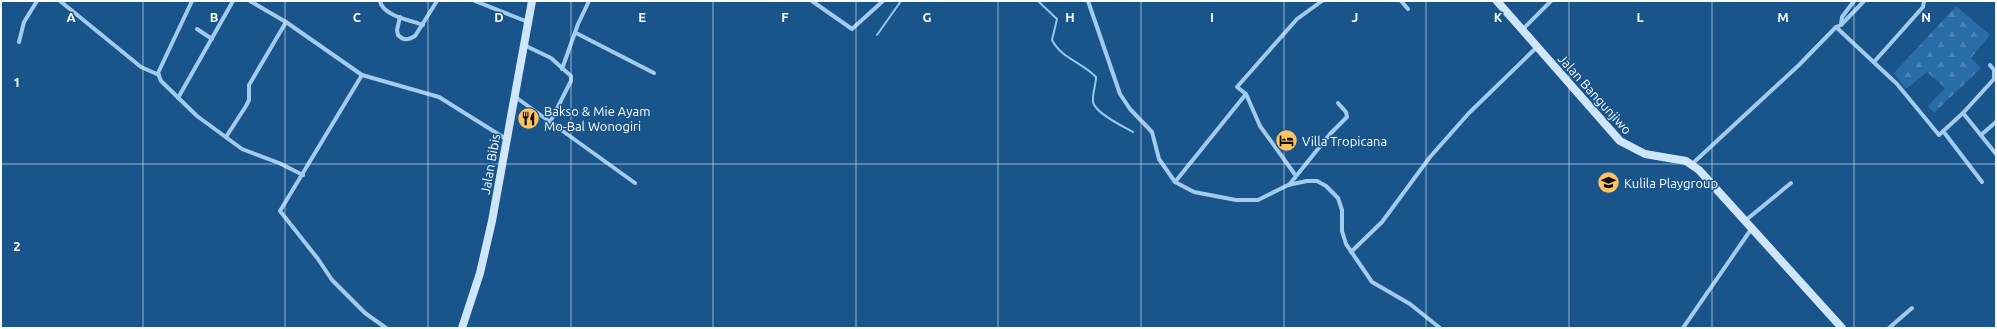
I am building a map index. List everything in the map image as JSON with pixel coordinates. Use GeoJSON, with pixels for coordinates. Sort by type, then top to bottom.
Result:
{"type":"FeatureCollection","features":[{"type":"Feature","properties":{"kind":"main road","name":"Jalan Bibis"},"geometry":{"type":"LineString","coordinates":[[462,328],[482,266],[492,221],[532,1]]}},
{"type":"Feature","properties":{"kind":"main road","name":"Jalan Bangunjiwo"},"geometry":{"type":"LineString","coordinates":[[1499,2],[1620,141],[1645,154],[1678,159],[1692,164],[1725,196],[1842,328]]}},
{"type":"Feature","properties":{"kind":"street"},"geometry":{"type":"LineString","coordinates":[[19,42],[24,22],[37,1]]}},
{"type":"Feature","properties":{"kind":"street"},"geometry":{"type":"LineString","coordinates":[[60,1],[141,67],[159,75]]}},
{"type":"Feature","properties":{"kind":"street"},"geometry":{"type":"LineString","coordinates":[[192,1],[164,59],[159,75],[161,81],[197,116],[242,148],[280,163],[303,175]]}},
{"type":"Feature","properties":{"kind":"street"},"geometry":{"type":"LineString","coordinates":[[178,98],[233,1]]}},
{"type":"Feature","properties":{"kind":"street"},"geometry":{"type":"LineString","coordinates":[[250,1],[286,22],[362,75],[439,97],[506,139]]}},
{"type":"Feature","properties":{"kind":"street"},"geometry":{"type":"LineString","coordinates":[[380,1],[384,10],[422,25]]}},
{"type":"Feature","properties":{"kind":"street"},"geometry":{"type":"LineString","coordinates":[[400,16],[397,30],[398,35],[405,39],[415,36],[437,1]]}},
{"type":"Feature","properties":{"kind":"street"},"geometry":{"type":"LineString","coordinates":[[475,1],[528,22]]}},
{"type":"Feature","properties":{"kind":"street"},"geometry":{"type":"LineString","coordinates":[[562,69],[589,1]]}},
{"type":"Feature","properties":{"kind":"street"},"geometry":{"type":"LineString","coordinates":[[812,1],[852,29],[883,1]]}},
{"type":"Feature","properties":{"kind":"street"},"geometry":{"type":"LineString","coordinates":[[1088,1],[1120,94],[1130,109],[1152,132],[1159,159],[1174,182],[1194,192],[1217,198],[1258,200],[1288,185],[1306,181],[1317,181],[1326,186],[1338,198],[1342,210],[1342,230],[1351,252],[1372,282],[1410,304],[1440,328]]}},
{"type":"Feature","properties":{"kind":"street"},"geometry":{"type":"LineString","coordinates":[[1296,176],[1260,126],[1246,94],[1237,88],[1237,85],[1297,19],[1322,1]]}},
{"type":"Feature","properties":{"kind":"street"},"geometry":{"type":"LineString","coordinates":[[1401,1],[1408,9]]}},
{"type":"Feature","properties":{"kind":"street"},"geometry":{"type":"LineString","coordinates":[[1522,30],[1551,1]]}},
{"type":"Feature","properties":{"kind":"street"},"geometry":{"type":"LineString","coordinates":[[1841,25],[1842,17],[1854,1]]}},
{"type":"Feature","properties":{"kind":"street"},"geometry":{"type":"LineString","coordinates":[[1692,164],[1799,65],[1864,1]]}},
{"type":"Feature","properties":{"kind":"street"},"geometry":{"type":"LineString","coordinates":[[1874,62],[1923,6],[1924,1]]}},
{"type":"Feature","properties":{"kind":"street"},"geometry":{"type":"LineString","coordinates":[[226,137],[249,100],[249,85],[286,22]]}},
{"type":"Feature","properties":{"kind":"street"},"geometry":{"type":"LineString","coordinates":[[1836,27],[1897,84],[1940,135],[1963,113],[1994,79],[1995,73],[1990,65]]}},
{"type":"Feature","properties":{"kind":"street"},"geometry":{"type":"LineString","coordinates":[[197,29],[212,39]]}},
{"type":"Feature","properties":{"kind":"street"},"geometry":{"type":"LineString","coordinates":[[576,33],[654,72]]}},
{"type":"Feature","properties":{"kind":"street"},"geometry":{"type":"LineString","coordinates":[[524,45],[551,58],[571,76],[571,81],[550,122]]}},
{"type":"Feature","properties":{"kind":"street"},"geometry":{"type":"LineString","coordinates":[[1351,252],[1382,222],[1430,157],[1469,113],[1537,47]]}},
{"type":"Feature","properties":{"kind":"street"},"geometry":{"type":"LineString","coordinates":[[362,75],[280,211],[318,259],[332,280],[365,313],[386,328]]}},
{"type":"Feature","properties":{"kind":"street"},"geometry":{"type":"LineString","coordinates":[[1174,182],[1246,94]]}},
{"type":"Feature","properties":{"kind":"street"},"geometry":{"type":"LineString","coordinates":[[514,96],[635,183]]}},
{"type":"Feature","properties":{"kind":"street"},"geometry":{"type":"LineString","coordinates":[[1288,185],[1330,134],[1347,117],[1346,112],[1338,103]]}},
{"type":"Feature","properties":{"kind":"street"},"geometry":{"type":"LineString","coordinates":[[1963,113],[1996,154]]}},
{"type":"Feature","properties":{"kind":"street"},"geometry":{"type":"LineString","coordinates":[[1981,135],[1996,122]]}},
{"type":"Feature","properties":{"kind":"street"},"geometry":{"type":"LineString","coordinates":[[1944,131],[1982,182]]}},
{"type":"Feature","properties":{"kind":"street"},"geometry":{"type":"LineString","coordinates":[[1746,220],[1791,183]]}},
{"type":"Feature","properties":{"kind":"street"},"geometry":{"type":"LineString","coordinates":[[1683,328],[1752,228]]}},
{"type":"Feature","properties":{"kind":"street"},"geometry":{"type":"LineString","coordinates":[[1889,328],[1912,308]]}},
{"type":"Feature","properties":{"kind":"green space"},"geometry":{"type":"Polygon","coordinates":[[[1956,6],[1990,35],[1971,58],[1981,68],[1934,113],[1928,106],[1945,88],[1927,72],[1906,89],[1894,73],[1956,6]]]}},
{"type":"Feature","properties":{"kind":"waterway"},"geometry":{"type":"LineString","coordinates":[[877,35],[901,1]]}},
{"type":"Feature","properties":{"kind":"waterway"},"geometry":{"type":"LineString","coordinates":[[1038,1],[1057,19],[1052,40],[1056,46],[1061,52],[1096,77],[1093,99],[1095,106],[1104,115],[1133,132]]}},
{"type":"Feature","properties":{"kind":"place","name":"Bakso & Mie Ayam Mo-Bal Wonogiri"},"geometry":{"type":"Point","coordinates":[529,118]}},
{"type":"Feature","properties":{"kind":"place","name":"Villa Tropicana"},"geometry":{"type":"Point","coordinates":[1287,141]}},
{"type":"Feature","properties":{"kind":"place","name":"Kulila Playgroup"},"geometry":{"type":"Point","coordinates":[1609,183]}}]}
